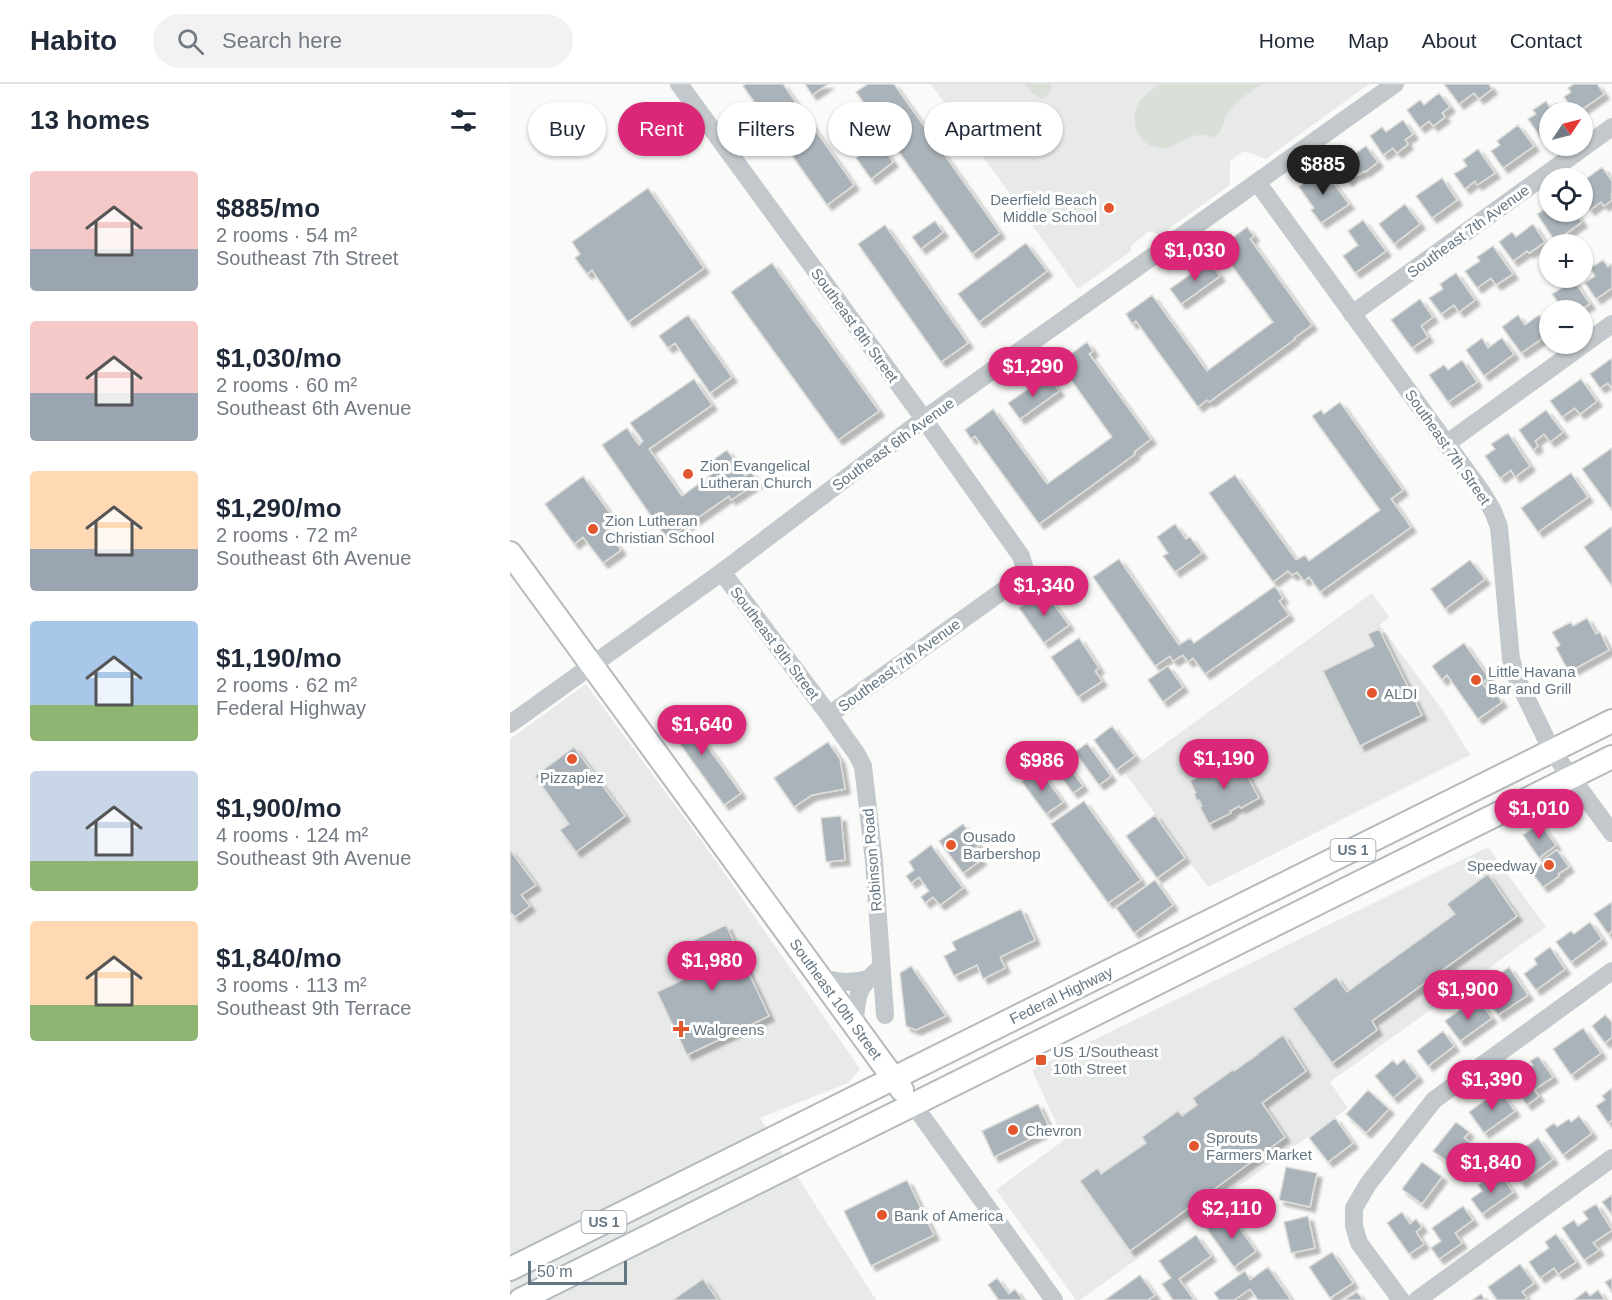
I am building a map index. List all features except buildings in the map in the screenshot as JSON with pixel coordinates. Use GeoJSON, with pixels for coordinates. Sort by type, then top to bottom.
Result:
{"type":"FeatureCollection","features":[{"type":"Feature","properties":{"kind":"main road","name":"Southeast 10th Street"},"geometry":{"type":"LineString","coordinates":[[510,554],[913,1104]]}},
{"type":"Feature","properties":{"kind":"main road","name":"Federal Highway"},"geometry":{"type":"LineString","coordinates":[[510,1269],[1612,721]]}},
{"type":"Feature","properties":{"kind":"main road","name":"Federal Highway"},"geometry":{"type":"LineString","coordinates":[[520,1300],[1612,757]]}},
{"type":"Feature","properties":{"kind":"main road"},"geometry":{"type":"LineString","coordinates":[[1255,934],[1263,915],[1274,904],[1329,877],[1362,856],[1368,843]]}},
{"type":"Feature","properties":{"kind":"main road"},"geometry":{"type":"LineString","coordinates":[[1205,959],[1235,930],[1242,917],[1243,905]]}},
{"type":"Feature","properties":{"kind":"main road"},"geometry":{"type":"LineString","coordinates":[[678,1221],[696,1196],[698,1176]]}},
{"type":"Feature","properties":{"kind":"street","name":"Southeast 8th Street"},"geometry":{"type":"LineString","coordinates":[[679,84],[924,419],[1021,556],[1025,570]]}},
{"type":"Feature","properties":{"kind":"street","name":"Southeast 6th Avenue"},"geometry":{"type":"LineString","coordinates":[[510,724],[722,572],[924,419],[1395,84]]}},
{"type":"Feature","properties":{"kind":"street","name":"Southeast 7th Avenue"},"geometry":{"type":"LineString","coordinates":[[1352,314],[1612,127]]}},
{"type":"Feature","properties":{"kind":"street","name":"Southeast 7th Street"},"geometry":{"type":"LineString","coordinates":[[1257,182],[1481,491],[1493,511],[1499,526],[1511,658],[1518,681],[1552,751],[1612,834]]}},
{"type":"Feature","properties":{"kind":"street"},"geometry":{"type":"LineString","coordinates":[[1446,444],[1612,324]]}},
{"type":"Feature","properties":{"kind":"street","name":"Southeast 7th Avenue"},"geometry":{"type":"LineString","coordinates":[[829,715],[1015,582],[1025,570]]}},
{"type":"Feature","properties":{"kind":"street","name":"Southeast 9th Street"},"geometry":{"type":"LineString","coordinates":[[722,572],[829,715]]}},
{"type":"Feature","properties":{"kind":"street","name":"Robinson Road"},"geometry":{"type":"LineString","coordinates":[[829,715],[863,766],[874,861],[874,973],[885,1015]]}},
{"type":"Feature","properties":{"kind":"street"},"geometry":{"type":"LineString","coordinates":[[1401,1300],[1359,1244],[1354,1226],[1354,1208],[1368,1184],[1434,1100],[1612,971]]}},
{"type":"Feature","properties":{"kind":"street"},"geometry":{"type":"LineString","coordinates":[[822,978],[838,983],[853,982],[874,973]]}},
{"type":"Feature","properties":{"kind":"street"},"geometry":{"type":"LineString","coordinates":[[855,1024],[856,1004],[860,990],[874,973]]}},
{"type":"Feature","properties":{"kind":"street","name":"Southeast 10th Street"},"geometry":{"type":"LineString","coordinates":[[913,1104],[1054,1300]]}},
{"type":"Feature","properties":{"kind":"street"},"geometry":{"type":"LineString","coordinates":[[1417,1300],[1612,1158]]}},
{"type":"Feature","properties":{"kind":"shaded area","name":"Deerfield Beach Middle School"},"geometry":{"type":"Polygon","coordinates":[[[931,84],[1369,84],[1266,159],[1244,151],[1230,161],[1230,185],[1160,235],[1149,231],[1131,246],[1131,251],[1078,289],[983,156],[1063,156],[1063,102],[944,102],[931,84]]]}},
{"type":"Feature","properties":{"kind":"shaded area"},"geometry":{"type":"Polygon","coordinates":[[[1025,84],[1051,84],[1051,89],[1042,99],[1031,92],[1025,84]]]}},
{"type":"Feature","properties":{"kind":"shaded area"},"geometry":{"type":"Polygon","coordinates":[[[1160,84],[1262,84],[1234,105],[1216,136],[1194,136],[1170,147],[1160,148],[1146,143],[1141,138],[1135,124],[1135,117],[1139,102],[1160,84]]]}},
{"type":"Feature","properties":{"kind":"shaded area"},"geometry":{"type":"Polygon","coordinates":[[[1372,593],[1389,617],[1380,625],[1444,712],[1470,755],[1208,887],[1125,773],[1372,593]]]}},
{"type":"Feature","properties":{"kind":"shaded area"},"geometry":{"type":"Polygon","coordinates":[[[586,684],[714,858],[860,1069],[848,1083],[760,1118],[876,1300],[510,1300],[510,739],[586,684]]]}},
{"type":"Feature","properties":{"kind":"shaded area"},"geometry":{"type":"Polygon","coordinates":[[[1488,847],[1546,927],[1330,1082],[1348,1108],[1080,1300],[1076,1300],[996,1190],[1064,1140],[1032,1070],[1488,847]]]}},
{"type":"Feature","properties":{"kind":"place","name":"Deerfield Beach Middle School"},"geometry":{"type":"Point","coordinates":[1109,208]}},
{"type":"Feature","properties":{"kind":"place","name":"Zion Evangelical Lutheran Church"},"geometry":{"type":"Point","coordinates":[688,474]}},
{"type":"Feature","properties":{"kind":"place","name":"Zion Lutheran Christian School"},"geometry":{"type":"Point","coordinates":[593,529]}},
{"type":"Feature","properties":{"kind":"place","name":"Little Havana Bar and Grill"},"geometry":{"type":"Point","coordinates":[1476,680]}},
{"type":"Feature","properties":{"kind":"place","name":"ALDI"},"geometry":{"type":"Point","coordinates":[1372,693]}},
{"type":"Feature","properties":{"kind":"place","name":"Pizzapiez"},"geometry":{"type":"Point","coordinates":[572,759]}},
{"type":"Feature","properties":{"kind":"place","name":"Ousado Barbershop"},"geometry":{"type":"Point","coordinates":[951,845]}},
{"type":"Feature","properties":{"kind":"place","name":"Speedway"},"geometry":{"type":"Point","coordinates":[1549,865]}},
{"type":"Feature","properties":{"kind":"place","name":"Walgreens"},"geometry":{"type":"Point","coordinates":[681,1029]}},
{"type":"Feature","properties":{"kind":"place","name":"US 1/Southeast 10th Street"},"geometry":{"type":"Point","coordinates":[1041,1060]}},
{"type":"Feature","properties":{"kind":"place","name":"Chevron"},"geometry":{"type":"Point","coordinates":[1013,1130]}},
{"type":"Feature","properties":{"kind":"place","name":"Sprouts Farmers Market"},"geometry":{"type":"Point","coordinates":[1194,1146]}},
{"type":"Feature","properties":{"kind":"place","name":"Bank of America"},"geometry":{"type":"Point","coordinates":[882,1215]}}]}
